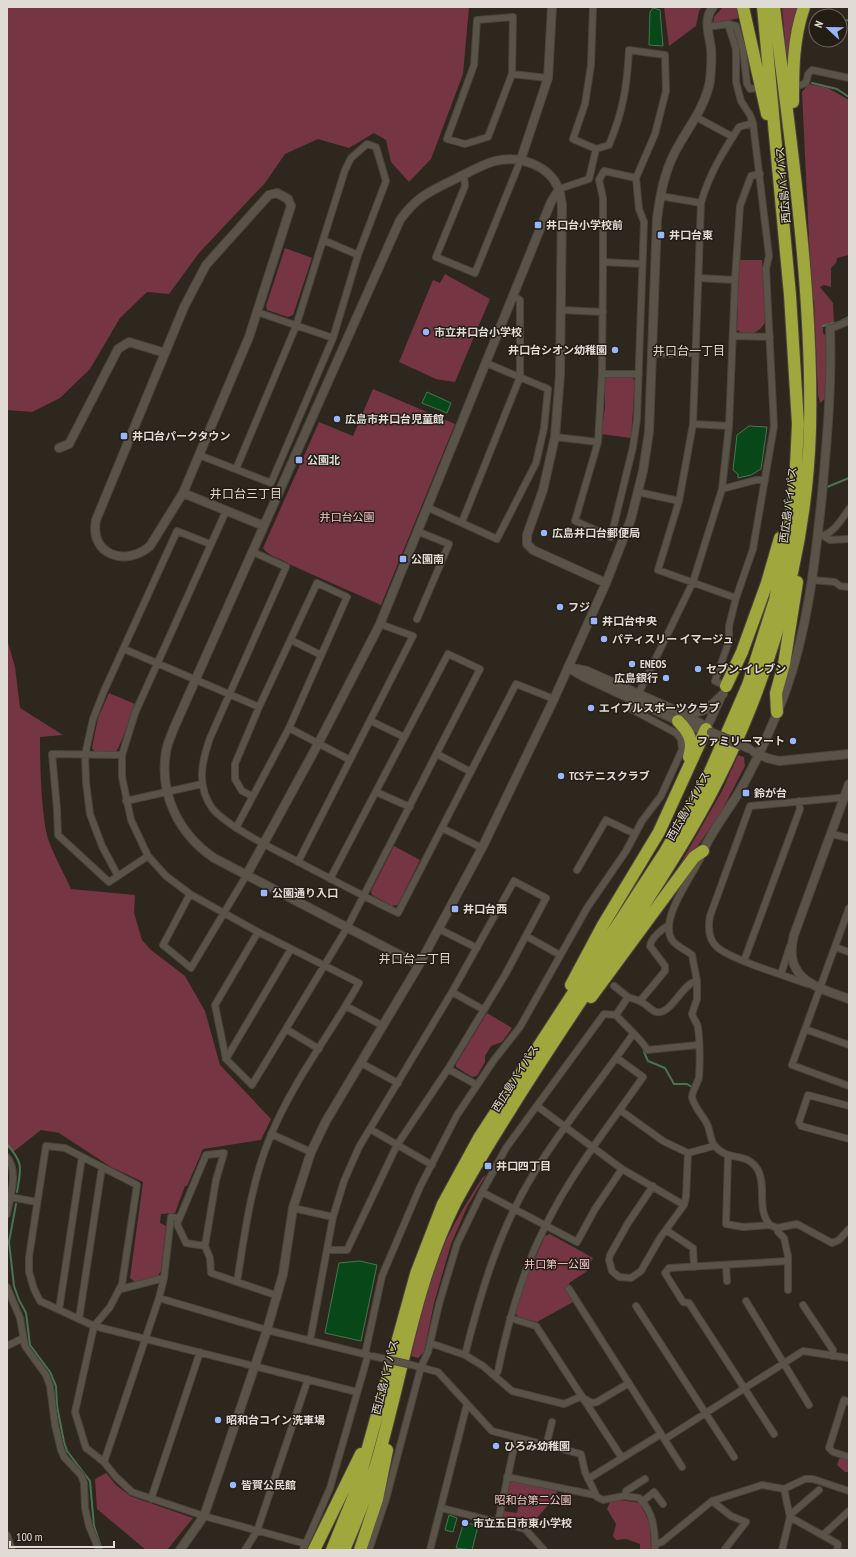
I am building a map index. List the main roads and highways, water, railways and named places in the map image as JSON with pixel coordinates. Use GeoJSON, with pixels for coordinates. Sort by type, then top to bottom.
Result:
{"type":"FeatureCollection","features":[{"type":"Feature","properties":{"kind":"highway"},"geometry":{"type":"LineString","coordinates":[[743,7],[764,99],[773,162],[782,206]]}},
{"type":"Feature","properties":{"kind":"highway","name":"西広島バイパス"},"geometry":{"type":"LineString","coordinates":[[332,1550],[356,1491],[425,1278],[438,1241],[453,1207],[545,1045],[665,852],[706,781],[748,685],[775,600],[790,524],[795,486],[798,424],[790,295],[763,7]]}},
{"type":"Feature","properties":{"kind":"highway","name":"西広島バイパス"},"geometry":{"type":"LineString","coordinates":[[545,1045],[691,830],[732,750],[775,638],[788,588],[804,497],[810,433],[810,377],[793,149],[774,7]]}},
{"type":"Feature","properties":{"kind":"highway"},"geometry":{"type":"LineString","coordinates":[[793,149],[793,55],[796,34],[804,7]]}},
{"type":"Feature","properties":{"kind":"highway"},"geometry":{"type":"LineString","coordinates":[[724,690],[742,652],[767,583],[780,541],[798,424]]}},
{"type":"Feature","properties":{"kind":"highway"},"geometry":{"type":"LineString","coordinates":[[777,712],[776,693],[784,664],[801,553],[804,497]]}},
{"type":"Feature","properties":{"kind":"highway"},"geometry":{"type":"LineString","coordinates":[[679,717],[689,733],[692,743],[683,779]]}},
{"type":"Feature","properties":{"kind":"highway"},"geometry":{"type":"LineString","coordinates":[[545,1045],[603,925],[632,880],[659,832],[683,779],[709,730]]}},
{"type":"Feature","properties":{"kind":"highway"},"geometry":{"type":"LineString","coordinates":[[545,1045],[618,962],[694,857],[703,851]]}},
{"type":"Feature","properties":{"kind":"highway"},"geometry":{"type":"LineString","coordinates":[[310,1547],[356,1466],[388,1396]]}},
{"type":"Feature","properties":{"kind":"highway"},"geometry":{"type":"LineString","coordinates":[[360,1550],[378,1499],[382,1480],[389,1439],[388,1396]]}},
{"type":"Feature","properties":{"kind":"highway","name":"西広島バイパス"},"geometry":{"type":"LineString","coordinates":[[344,1550],[372,1476],[388,1396]]}},
{"type":"Feature","properties":{"kind":"waterway"},"geometry":{"type":"LineString","coordinates":[[812,83],[837,89],[849,97]]}},
{"type":"Feature","properties":{"kind":"waterway"},"geometry":{"type":"LineString","coordinates":[[823,326],[839,322],[849,317]]}},
{"type":"Feature","properties":{"kind":"waterway"},"geometry":{"type":"LineString","coordinates":[[827,487],[849,478]]}},
{"type":"Feature","properties":{"kind":"waterway"},"geometry":{"type":"LineString","coordinates":[[644,1052],[648,1061],[665,1068],[674,1084],[687,1084],[692,1087]]}},
{"type":"Feature","properties":{"kind":"waterway"},"geometry":{"type":"LineString","coordinates":[[7,1144],[20,1166],[20,1177],[17,1192]]}},
{"type":"Feature","properties":{"kind":"waterway"},"geometry":{"type":"LineString","coordinates":[[16,1204],[9,1242],[14,1286],[26,1313],[30,1345],[50,1372],[56,1386],[57,1406],[67,1451],[90,1481],[94,1526],[102,1550]]}},
{"type":"Feature","properties":{"kind":"place","name":"井口台小学校前"},"geometry":{"type":"Point","coordinates":[538,225]}},
{"type":"Feature","properties":{"kind":"place","name":"井口台東"},"geometry":{"type":"Point","coordinates":[661,235]}},
{"type":"Feature","properties":{"kind":"place","name":"市立井口台小学校"},"geometry":{"type":"Point","coordinates":[426,332]}},
{"type":"Feature","properties":{"kind":"place","name":"井口台シオン幼稚園"},"geometry":{"type":"Point","coordinates":[615,350]}},
{"type":"Feature","properties":{"kind":"place","name":"広島市井口台児童館"},"geometry":{"type":"Point","coordinates":[337,419]}},
{"type":"Feature","properties":{"kind":"place","name":"井口台パークタウン"},"geometry":{"type":"Point","coordinates":[124,436]}},
{"type":"Feature","properties":{"kind":"place","name":"公園北"},"geometry":{"type":"Point","coordinates":[299,460]}},
{"type":"Feature","properties":{"kind":"place","name":"広島井口台郵便局"},"geometry":{"type":"Point","coordinates":[544,533]}},
{"type":"Feature","properties":{"kind":"place","name":"公園南"},"geometry":{"type":"Point","coordinates":[403,559]}},
{"type":"Feature","properties":{"kind":"place","name":"フジ"},"geometry":{"type":"Point","coordinates":[560,607]}},
{"type":"Feature","properties":{"kind":"place","name":"井口台中央"},"geometry":{"type":"Point","coordinates":[594,621]}},
{"type":"Feature","properties":{"kind":"place","name":"パティスリー イマージュ"},"geometry":{"type":"Point","coordinates":[604,639]}},
{"type":"Feature","properties":{"kind":"place","name":"ENEOS"},"geometry":{"type":"Point","coordinates":[632,664]}},
{"type":"Feature","properties":{"kind":"place","name":"セブン-イレブン"},"geometry":{"type":"Point","coordinates":[698,669]}},
{"type":"Feature","properties":{"kind":"place","name":"広島銀行"},"geometry":{"type":"Point","coordinates":[666,678]}},
{"type":"Feature","properties":{"kind":"place","name":"エイブルスポーツクラブ"},"geometry":{"type":"Point","coordinates":[591,708]}},
{"type":"Feature","properties":{"kind":"place","name":"ファミリーマート"},"geometry":{"type":"Point","coordinates":[793,741]}},
{"type":"Feature","properties":{"kind":"place","name":"TCSテニスクラブ"},"geometry":{"type":"Point","coordinates":[561,776]}},
{"type":"Feature","properties":{"kind":"place","name":"鈴が台"},"geometry":{"type":"Point","coordinates":[746,793]}},
{"type":"Feature","properties":{"kind":"place","name":"公園通り入口"},"geometry":{"type":"Point","coordinates":[264,893]}},
{"type":"Feature","properties":{"kind":"place","name":"井口台西"},"geometry":{"type":"Point","coordinates":[455,909]}},
{"type":"Feature","properties":{"kind":"place","name":"井口四丁目"},"geometry":{"type":"Point","coordinates":[488,1166]}},
{"type":"Feature","properties":{"kind":"place","name":"昭和台コイン洗車場"},"geometry":{"type":"Point","coordinates":[218,1420]}},
{"type":"Feature","properties":{"kind":"place","name":"ひろみ幼稚園"},"geometry":{"type":"Point","coordinates":[496,1446]}},
{"type":"Feature","properties":{"kind":"place","name":"皆賀公民館"},"geometry":{"type":"Point","coordinates":[233,1485]}},
{"type":"Feature","properties":{"kind":"place","name":"市立五日市東小学校"},"geometry":{"type":"Point","coordinates":[465,1523]}},
{"type":"Feature","properties":{"kind":"district","name":"井口台一丁目"},"geometry":{"type":"Point","coordinates":[689,350]}},
{"type":"Feature","properties":{"kind":"district","name":"井口台三丁目"},"geometry":{"type":"Point","coordinates":[246,493]}},
{"type":"Feature","properties":{"kind":"district","name":"井口台二丁目"},"geometry":{"type":"Point","coordinates":[415,958]}},
{"type":"Feature","properties":{"kind":"park label","name":"井口台公園"},"geometry":{"type":"Point","coordinates":[347,517]}},
{"type":"Feature","properties":{"kind":"park label","name":"井口第一公園"},"geometry":{"type":"Point","coordinates":[557,1264]}},
{"type":"Feature","properties":{"kind":"park label","name":"昭和台第二公園"},"geometry":{"type":"Point","coordinates":[533,1500]}}]}
